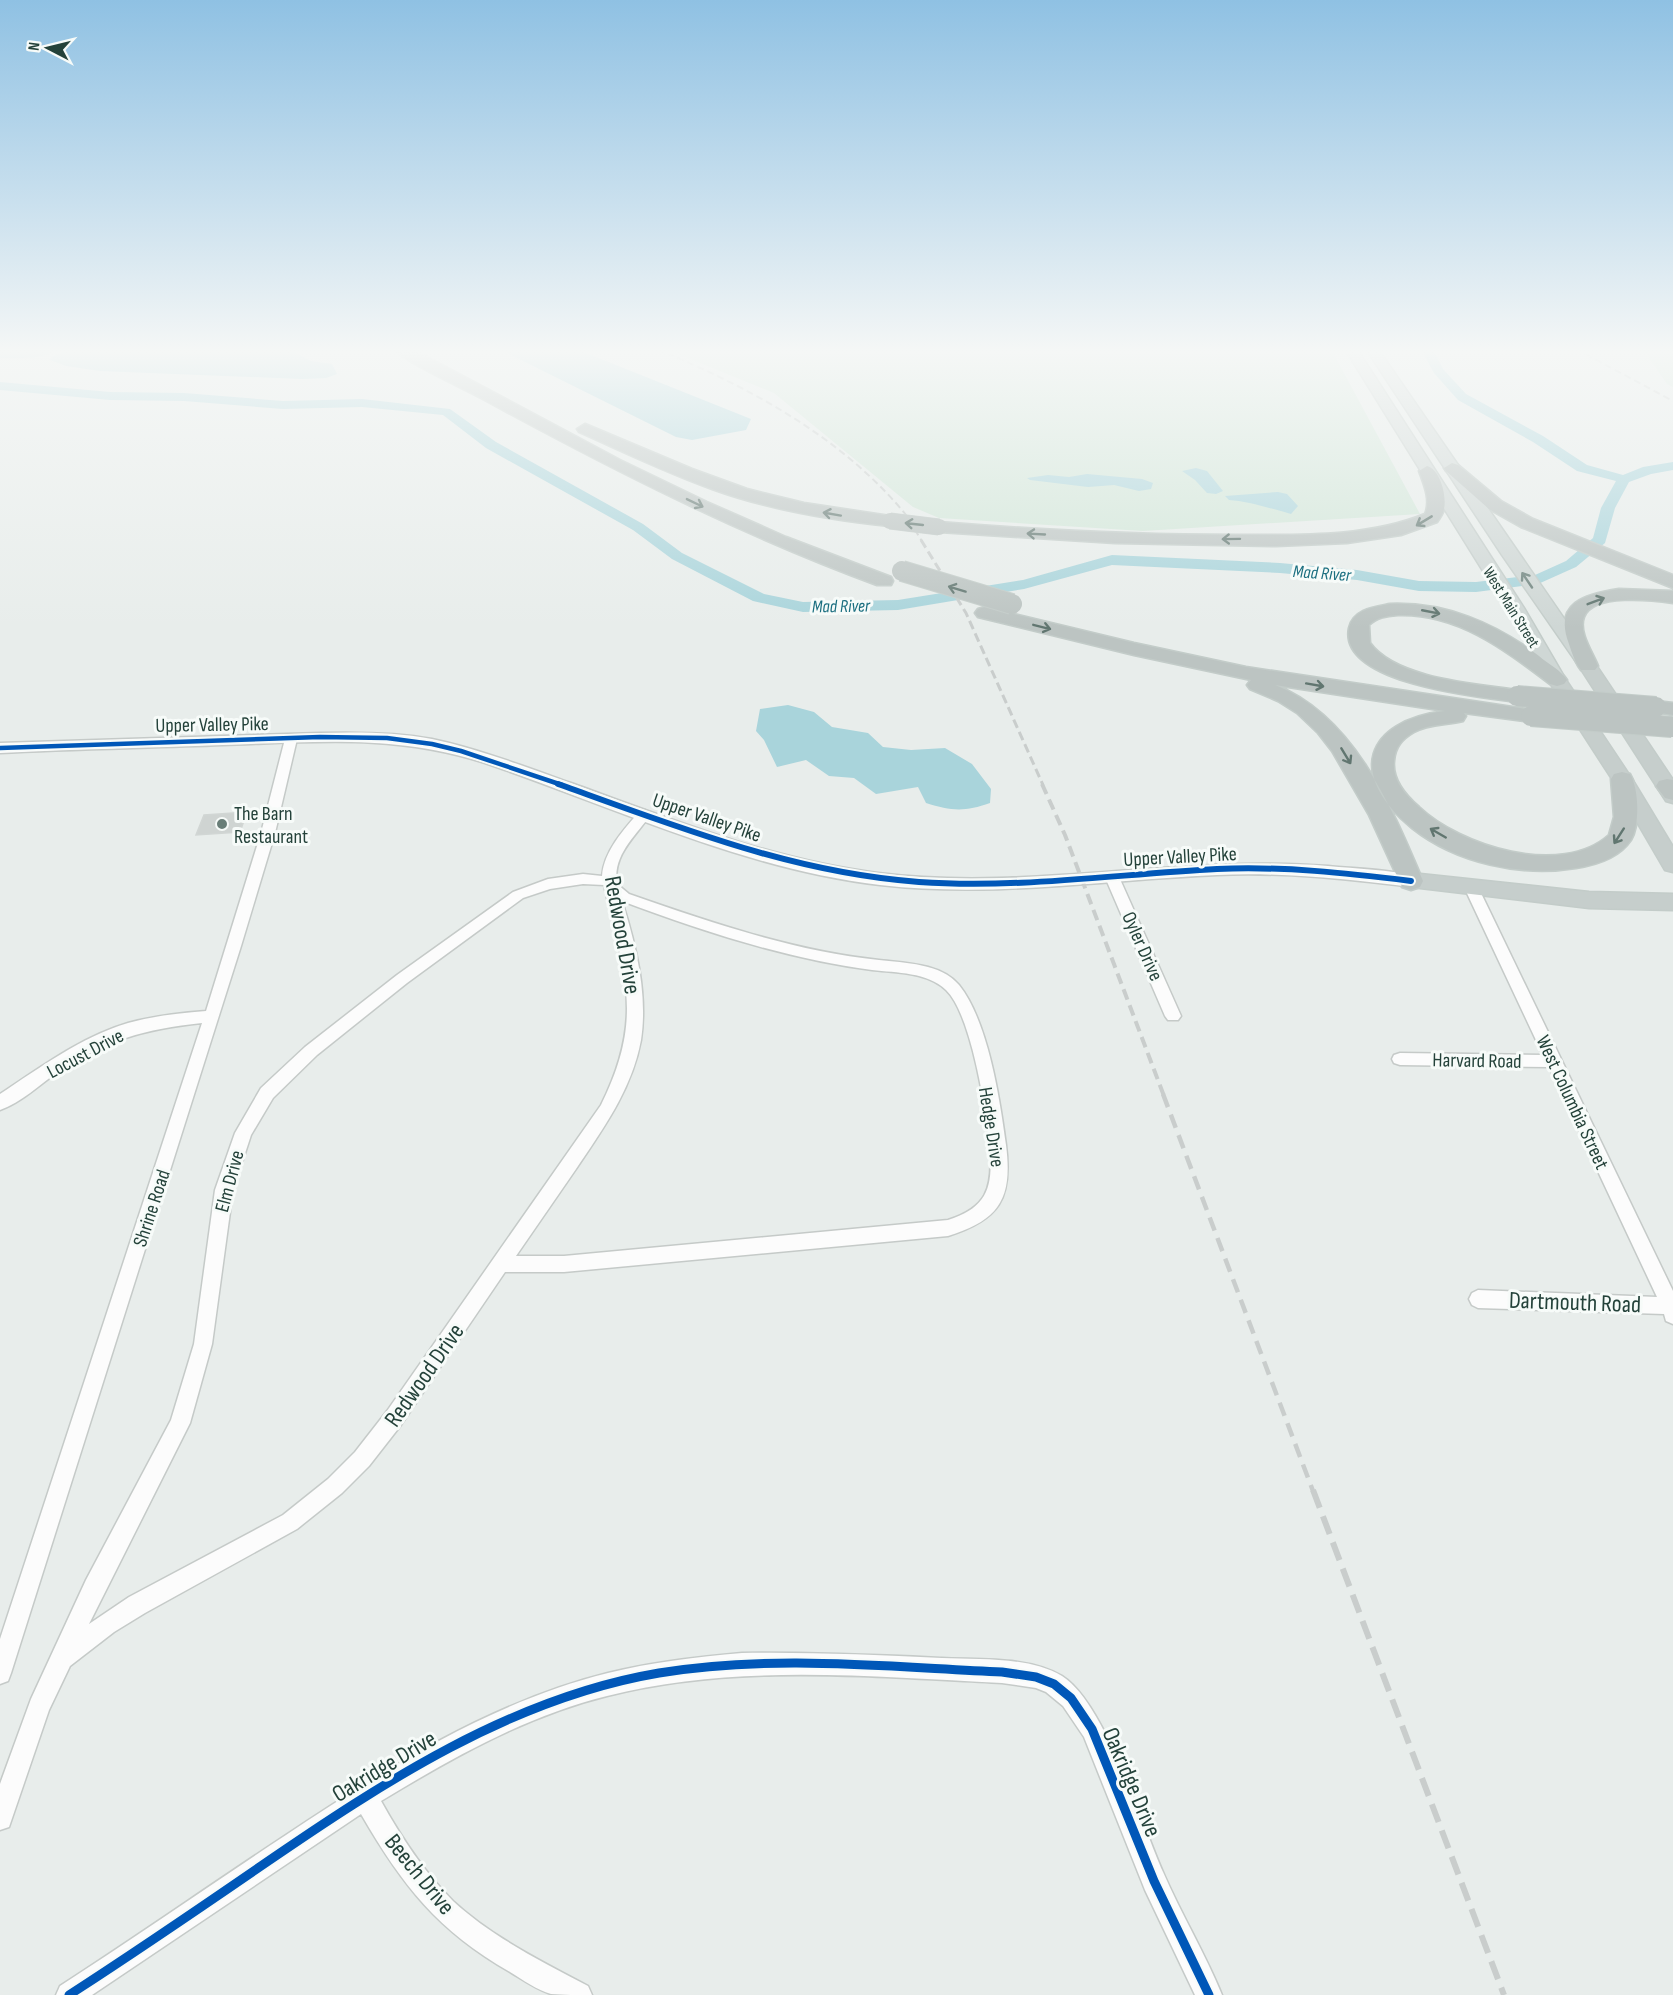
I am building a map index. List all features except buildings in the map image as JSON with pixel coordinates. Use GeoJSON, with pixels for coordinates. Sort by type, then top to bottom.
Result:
{"type":"FeatureCollection","features":[{"type":"Feature","properties":{"kind":"highway"},"geometry":{"type":"LineString","coordinates":[[579,442],[705,508],[778,540],[884,581],[985,613],[1254,684],[1285,696],[1309,711],[1323,724],[1345,753],[1399,850],[1411,881]]}},
{"type":"Feature","properties":{"kind":"highway"},"geometry":{"type":"LineString","coordinates":[[609,442],[742,508],[902,571],[1012,604],[1148,637],[1268,661],[1404,683],[1517,696],[1667,708]]}},
{"type":"Feature","properties":{"kind":"highway"},"geometry":{"type":"LineString","coordinates":[[616,442],[687,473],[749,495],[808,510],[939,527],[1060,536],[1170,539],[1323,537],[1390,532],[1417,526],[1432,517],[1436,511],[1437,499],[1427,471]]}},
{"type":"Feature","properties":{"kind":"highway"},"geometry":{"type":"LineString","coordinates":[[1452,468],[1496,505],[1548,533],[1673,582]]}},
{"type":"Feature","properties":{"kind":"highway"},"geometry":{"type":"LineString","coordinates":[[1588,666],[1573,626],[1574,617],[1580,609],[1598,599],[1622,594],[1673,597]]}},
{"type":"Feature","properties":{"kind":"highway"},"geometry":{"type":"LineString","coordinates":[[1517,696],[1431,680],[1387,666],[1362,647],[1358,640],[1358,627],[1367,617],[1386,610],[1408,609],[1438,613],[1474,624],[1504,639],[1557,680]]}},
{"type":"Feature","properties":{"kind":"highway"},"geometry":{"type":"LineString","coordinates":[[1100,642],[1366,694],[1531,716],[1673,728]]}},
{"type":"Feature","properties":{"kind":"highway","name":"West Main Street"},"geometry":{"type":"LineString","coordinates":[[1588,666],[1671,792]]}},
{"type":"Feature","properties":{"kind":"highway","name":"West Main Street"},"geometry":{"type":"LineString","coordinates":[[1557,680],[1622,779],[1673,865]]}},
{"type":"Feature","properties":{"kind":"highway"},"geometry":{"type":"LineString","coordinates":[[1531,716],[1444,716],[1404,726],[1387,744],[1383,754],[1382,766],[1389,788],[1420,822],[1452,841],[1488,854],[1514,860],[1552,863],[1569,862],[1602,852],[1620,836],[1624,828],[1622,779]]}},
{"type":"Feature","properties":{"kind":"highway"},"geometry":{"type":"LineString","coordinates":[[1596,739],[1622,763],[1673,832]]}},
{"type":"Feature","properties":{"kind":"highway","name":"Upper Valley Pike"},"geometry":{"type":"LineString","coordinates":[[1411,881],[1589,900],[1673,902]]}},
{"type":"Feature","properties":{"kind":"main road","name":"West Main Street"},"geometry":{"type":"LineString","coordinates":[[1409,442],[1515,609],[1557,680]]}},
{"type":"Feature","properties":{"kind":"main road","name":"West Main Street"},"geometry":{"type":"LineString","coordinates":[[1435,442],[1588,666]]}},
{"type":"Feature","properties":{"kind":"street","name":"Upper Valley Pike"},"geometry":{"type":"LineString","coordinates":[[0,748],[385,738],[433,744],[502,764],[772,856],[827,870],[880,879],[974,884],[1266,868],[1338,872],[1411,881]]}},
{"type":"Feature","properties":{"kind":"street","name":"Shrine Road"},"geometry":{"type":"LineString","coordinates":[[0,1673],[212,1016],[268,833],[291,739]]}},
{"type":"Feature","properties":{"kind":"street","name":"Redwood Drive"},"geometry":{"type":"LineString","coordinates":[[0,1818],[39,1707],[62,1658],[106,1624],[137,1605],[290,1522],[335,1486],[362,1459],[394,1418],[503,1264],[607,1110],[618,1090],[630,1057],[636,1024],[634,985],[617,900],[610,884],[613,860],[623,841],[645,814]]}},
{"type":"Feature","properties":{"kind":"street","name":"Oyler Drive"},"geometry":{"type":"LineString","coordinates":[[1112,877],[1173,1016]]}},
{"type":"Feature","properties":{"kind":"street","name":"Elm Drive"},"geometry":{"type":"LineString","coordinates":[[62,1658],[94,1588],[180,1423],[203,1344],[224,1190],[233,1158],[254,1112],[283,1076],[311,1051],[402,979],[518,895],[548,884],[583,879],[610,884]]}},
{"type":"Feature","properties":{"kind":"street","name":"Hedge Drive"},"geometry":{"type":"LineString","coordinates":[[503,1264],[564,1264],[948,1228],[979,1217],[990,1207],[999,1184],[999,1156],[995,1126],[972,1021],[961,998],[951,987],[932,975],[817,956],[745,937],[635,902],[624,897],[610,884]]}},
{"type":"Feature","properties":{"kind":"street","name":"West Columbia Street"},"geometry":{"type":"LineString","coordinates":[[1472,889],[1672,1309]]}},
{"type":"Feature","properties":{"kind":"street","name":"Locust Drive"},"geometry":{"type":"LineString","coordinates":[[0,1103],[68,1058],[110,1036],[144,1025],[212,1016]]}},
{"type":"Feature","properties":{"kind":"street","name":"Harvard Road"},"geometry":{"type":"LineString","coordinates":[[1400,1059],[1554,1061]]}},
{"type":"Feature","properties":{"kind":"street","name":"Dartmouth Road"},"geometry":{"type":"LineString","coordinates":[[1478,1299],[1672,1309]]}},
{"type":"Feature","properties":{"kind":"street","name":"Oakridge Drive"},"geometry":{"type":"LineString","coordinates":[[69,1995],[365,1797],[493,1725],[551,1701],[607,1684],[659,1673],[715,1666],[789,1665],[1002,1672],[1036,1677],[1054,1684],[1071,1698],[1092,1729],[1154,1881],[1209,1995]]}},
{"type":"Feature","properties":{"kind":"street","name":"Beech Drive"},"geometry":{"type":"LineString","coordinates":[[365,1797],[417,1878],[444,1909],[477,1937],[579,1995]]}},
{"type":"Feature","properties":{"kind":"green space"},"geometry":{"type":"Polygon","coordinates":[[[834,442],[1381,442],[1420,514],[1143,531],[939,518],[913,507],[834,442]]]}},
{"type":"Feature","properties":{"kind":"water"},"geometry":{"type":"Polygon","coordinates":[[[1196,468],[1207,471],[1223,491],[1216,494],[1207,493],[1195,480],[1182,471],[1196,468]]]}},
{"type":"Feature","properties":{"kind":"water"},"geometry":{"type":"Polygon","coordinates":[[[1087,474],[1142,479],[1153,483],[1151,489],[1139,491],[1114,485],[1088,487],[1027,478],[1087,474]]]}},
{"type":"Feature","properties":{"kind":"water"},"geometry":{"type":"Polygon","coordinates":[[[1278,492],[1287,494],[1298,506],[1291,514],[1229,500],[1225,496],[1278,492]]]}},
{"type":"Feature","properties":{"kind":"water"},"geometry":{"type":"Polygon","coordinates":[[[788,705],[814,712],[832,727],[868,733],[883,747],[911,750],[945,748],[972,764],[991,789],[990,803],[965,809],[943,808],[926,803],[918,787],[876,794],[854,778],[829,776],[806,760],[777,767],[764,740],[756,731],[760,709],[788,705]]]}},
{"type":"Feature","properties":{"kind":"waterway","name":"Mad River"},"geometry":{"type":"LineString","coordinates":[[487,442],[638,527],[677,556],[759,598],[803,607],[898,605],[1024,584],[1112,560],[1280,568],[1357,575],[1419,586],[1476,587],[1538,579],[1571,564],[1600,540],[1608,508],[1624,479]]}},
{"type":"Feature","properties":{"kind":"waterway"},"geometry":{"type":"LineString","coordinates":[[1543,442],[1582,468],[1624,479]]}},
{"type":"Feature","properties":{"kind":"waterway","name":"Mad River"},"geometry":{"type":"LineString","coordinates":[[1624,479],[1648,470],[1673,466]]}},
{"type":"Feature","properties":{"kind":"railway"},"geometry":{"type":"LineString","coordinates":[[828,442],[877,483],[905,514],[922,541]]}},
{"type":"Feature","properties":{"kind":"railway"},"geometry":{"type":"LineString","coordinates":[[921,540],[966,613],[1043,785]]}},
{"type":"Feature","properties":{"kind":"railway"},"geometry":{"type":"LineString","coordinates":[[1042,784],[1065,835],[1164,1096]]}},
{"type":"Feature","properties":{"kind":"railway"},"geometry":{"type":"LineString","coordinates":[[1163,1094],[1313,1491]]}},
{"type":"Feature","properties":{"kind":"railway"},"geometry":{"type":"LineString","coordinates":[[1313,1490],[1504,1995]]}},
{"type":"Feature","properties":{"kind":"cycle path"},"geometry":{"type":"LineString","coordinates":[[0,748],[342,737],[410,740],[447,747],[490,760],[753,852],[836,872],[921,883],[1006,883],[1241,868],[1314,871],[1411,881]]}},
{"type":"Feature","properties":{"kind":"cycle path"},"geometry":{"type":"LineString","coordinates":[[69,1995],[321,1825],[412,1769],[506,1720],[555,1700],[606,1684],[658,1673],[699,1668],[785,1664],[1002,1672],[1036,1677],[1054,1684],[1071,1698],[1092,1729],[1154,1881],[1209,1995]]}},
{"type":"Feature","properties":{"kind":"place","name":"The Barn Restaurant"},"geometry":{"type":"Point","coordinates":[222,824]}}]}
